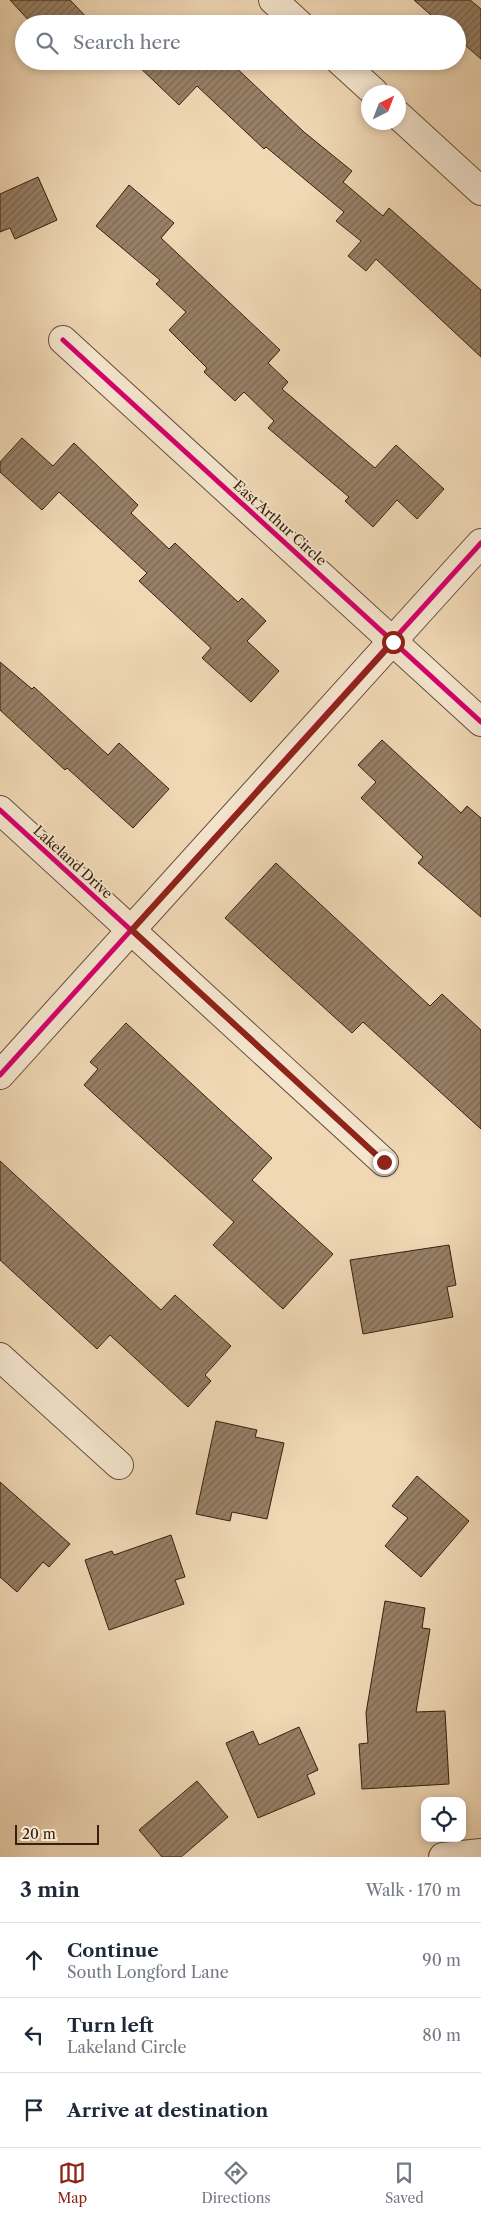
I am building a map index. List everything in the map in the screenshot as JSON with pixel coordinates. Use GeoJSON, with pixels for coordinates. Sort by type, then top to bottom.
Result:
{"type":"FeatureCollection","features":[{"type":"Feature","properties":{"kind":"street"},"geometry":{"type":"LineString","coordinates":[[273,0],[289,15]]}},
{"type":"Feature","properties":{"kind":"street"},"geometry":{"type":"LineString","coordinates":[[350,70],[366,85]]}},
{"type":"Feature","properties":{"kind":"street"},"geometry":{"type":"LineString","coordinates":[[406,122],[481,192]]}},
{"type":"Feature","properties":{"kind":"street","name":"East Arthur Circle"},"geometry":{"type":"LineString","coordinates":[[64,340],[481,722]]}},
{"type":"Feature","properties":{"kind":"street"},"geometry":{"type":"LineString","coordinates":[[0,1075],[481,544]]}},
{"type":"Feature","properties":{"kind":"street","name":"Lakeland Drive"},"geometry":{"type":"LineString","coordinates":[[0,810],[384,1162]]}},
{"type":"Feature","properties":{"kind":"street"},"geometry":{"type":"LineString","coordinates":[[0,1357],[118,1465]]}},
{"type":"Feature","properties":{"kind":"street"},"geometry":{"type":"LineString","coordinates":[[443,1857],[481,1853]]}},
{"type":"Feature","properties":{"kind":"building"},"geometry":{"type":"Polygon","coordinates":[[[10,0],[70,0],[84,15],[24,15],[10,0]]]}},
{"type":"Feature","properties":{"kind":"building"},"geometry":{"type":"Polygon","coordinates":[[[414,0],[470,0],[481,9],[481,59],[466,46],[466,15],[431,15],[414,0]]]}},
{"type":"Feature","properties":{"kind":"building"},"geometry":{"type":"Polygon","coordinates":[[[142,70],[239,70],[304,132],[352,171],[343,182],[383,216],[389,208],[481,290],[481,357],[376,259],[366,271],[348,256],[361,241],[336,221],[344,212],[266,147],[264,149],[197,86],[179,105],[142,70]]]}},
{"type":"Feature","properties":{"kind":"building"},"geometry":{"type":"Polygon","coordinates":[[[38,177],[57,220],[15,239],[10,228],[0,232],[0,194],[38,177]]]}},
{"type":"Feature","properties":{"kind":"building"},"geometry":{"type":"Polygon","coordinates":[[[129,185],[174,223],[161,238],[280,350],[268,363],[288,382],[282,389],[375,468],[396,445],[444,489],[417,519],[397,500],[373,527],[345,501],[349,497],[268,428],[274,421],[244,392],[235,401],[204,372],[207,368],[169,330],[186,312],[156,284],[160,280],[96,226],[129,185]]]}},
{"type":"Feature","properties":{"kind":"building"},"geometry":{"type":"Polygon","coordinates":[[[22,438],[53,466],[74,443],[138,505],[131,513],[169,549],[175,543],[238,602],[242,598],[266,621],[247,641],[279,671],[251,702],[202,658],[211,648],[139,581],[147,573],[59,492],[42,510],[0,472],[0,462],[22,438]]]}},
{"type":"Feature","properties":{"kind":"building"},"geometry":{"type":"Polygon","coordinates":[[[0,662],[32,689],[34,687],[108,755],[119,743],[169,789],[133,828],[67,768],[65,770],[0,710],[0,662]]]}},
{"type":"Feature","properties":{"kind":"building"},"geometry":{"type":"Polygon","coordinates":[[[382,740],[461,813],[467,806],[481,818],[481,917],[418,863],[423,857],[361,798],[376,782],[358,765],[382,740]]]}},
{"type":"Feature","properties":{"kind":"building"},"geometry":{"type":"Polygon","coordinates":[[[276,863],[430,1006],[442,994],[481,1030],[481,1129],[363,1022],[352,1033],[225,918],[276,863]]]}},
{"type":"Feature","properties":{"kind":"building"},"geometry":{"type":"Polygon","coordinates":[[[126,1023],[272,1158],[252,1180],[333,1254],[283,1309],[213,1245],[234,1222],[84,1085],[98,1069],[90,1062],[126,1023]]]}},
{"type":"Feature","properties":{"kind":"building"},"geometry":{"type":"Polygon","coordinates":[[[0,1161],[161,1310],[175,1295],[231,1346],[205,1375],[211,1381],[188,1407],[110,1335],[97,1349],[0,1260],[0,1161]]]}},
{"type":"Feature","properties":{"kind":"building"},"geometry":{"type":"Polygon","coordinates":[[[449,1245],[456,1285],[447,1287],[453,1317],[363,1334],[350,1260],[449,1245]]]}},
{"type":"Feature","properties":{"kind":"building"},"geometry":{"type":"Polygon","coordinates":[[[216,1421],[257,1430],[255,1437],[284,1443],[267,1519],[232,1512],[230,1521],[196,1514],[216,1421]]]}},
{"type":"Feature","properties":{"kind":"building"},"geometry":{"type":"Polygon","coordinates":[[[417,1476],[469,1521],[421,1577],[385,1546],[408,1518],[392,1506],[417,1476]]]}},
{"type":"Feature","properties":{"kind":"building"},"geometry":{"type":"Polygon","coordinates":[[[0,1482],[70,1544],[49,1567],[43,1562],[17,1592],[0,1577],[0,1482]]]}},
{"type":"Feature","properties":{"kind":"building"},"geometry":{"type":"Polygon","coordinates":[[[171,1535],[185,1577],[175,1580],[184,1604],[109,1630],[85,1560],[112,1551],[114,1555],[171,1535]]]}},
{"type":"Feature","properties":{"kind":"building"},"geometry":{"type":"Polygon","coordinates":[[[385,1601],[425,1608],[422,1628],[430,1629],[416,1712],[445,1711],[449,1784],[362,1789],[359,1744],[368,1743],[366,1713],[385,1601]]]}},
{"type":"Feature","properties":{"kind":"building"},"geometry":{"type":"Polygon","coordinates":[[[299,1727],[318,1770],[307,1775],[315,1794],[258,1818],[226,1743],[253,1731],[259,1745],[299,1727]]]}},
{"type":"Feature","properties":{"kind":"building"},"geometry":{"type":"Polygon","coordinates":[[[197,1781],[228,1817],[181,1857],[162,1857],[139,1830],[197,1781]]]}},
{"type":"Feature","properties":{"kind":"cycle path"},"geometry":{"type":"LineString","coordinates":[[63,340],[481,722]]}},
{"type":"Feature","properties":{"kind":"cycle path"},"geometry":{"type":"LineString","coordinates":[[0,1075],[481,543]]}},
{"type":"Feature","properties":{"kind":"cycle path"},"geometry":{"type":"LineString","coordinates":[[0,810],[384,1162]]}},
{"type":"Feature","properties":{"kind":"route"},"geometry":{"type":"LineString","coordinates":[[384,1162],[132,930],[393,642]]}}]}
